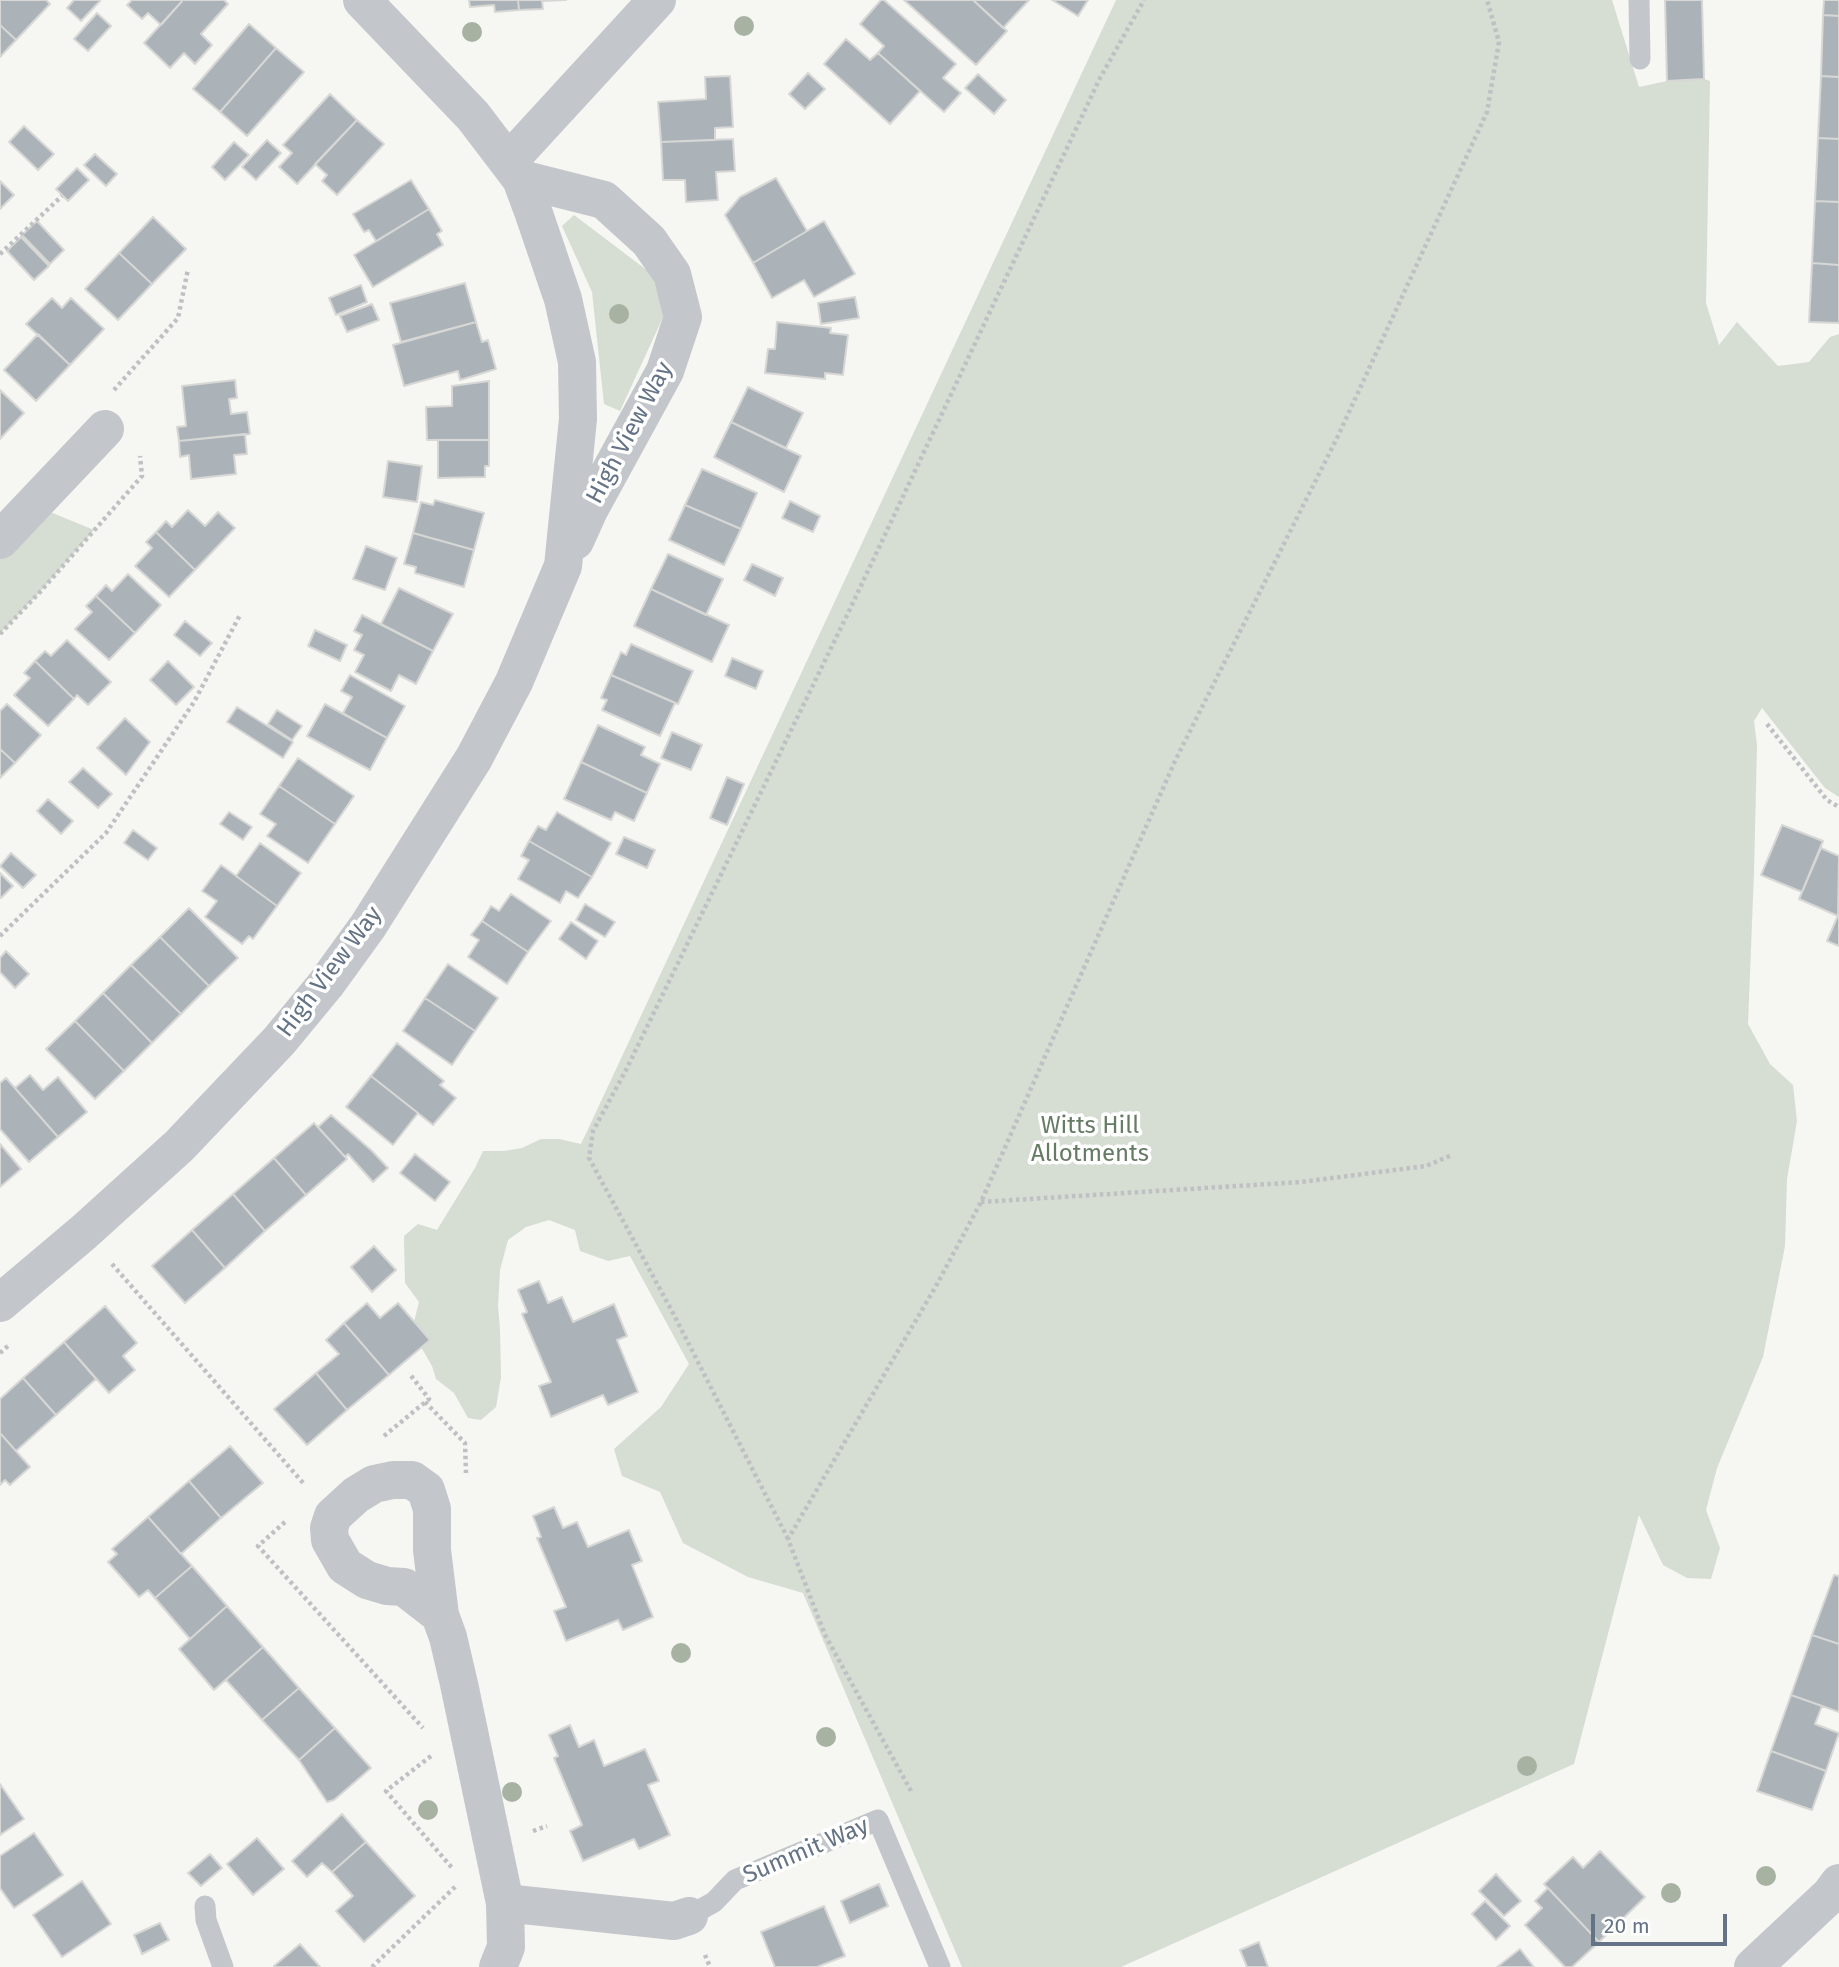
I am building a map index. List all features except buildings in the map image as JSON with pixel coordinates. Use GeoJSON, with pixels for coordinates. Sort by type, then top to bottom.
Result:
{"type":"FeatureCollection","features":[{"type":"Feature","properties":{"kind":"street","name":"High View Way"},"geometry":{"type":"LineString","coordinates":[[362,0],[473,116],[515,170],[563,299],[577,362],[578,419],[563,566]]}},
{"type":"Feature","properties":{"kind":"street"},"geometry":{"type":"LineString","coordinates":[[515,170],[657,0]]}},
{"type":"Feature","properties":{"kind":"street","name":"High View Way"},"geometry":{"type":"LineString","coordinates":[[0,1303],[179,1146],[279,1041],[326,984],[368,926],[474,758],[514,682],[589,510],[665,371],[683,317],[672,274],[649,241],[604,200],[515,170]]}},
{"type":"Feature","properties":{"kind":"street"},"geometry":{"type":"LineString","coordinates":[[0,540],[105,429]]}},
{"type":"Feature","properties":{"kind":"street"},"geometry":{"type":"LineString","coordinates":[[440,1615],[404,1587],[387,1586],[367,1580],[345,1566],[330,1540],[332,1516],[356,1495],[374,1484],[412,1480],[426,1490],[432,1509],[432,1550],[440,1615],[459,1684],[505,1903],[506,1947],[498,1967]]}},
{"type":"Feature","properties":{"kind":"street"},"geometry":{"type":"LineString","coordinates":[[1753,1967],[1836,1893]]}},
{"type":"Feature","properties":{"kind":"street","name":"Summit Way"},"geometry":{"type":"LineString","coordinates":[[505,1903],[674,1921],[689,1916]]}},
{"type":"Feature","properties":{"kind":"lane"},"geometry":{"type":"LineString","coordinates":[[1639,0],[1640,59]]}},
{"type":"Feature","properties":{"kind":"lane","name":"Summit Way"},"geometry":{"type":"LineString","coordinates":[[689,1916],[714,1902],[735,1880],[878,1820],[940,1967]]}},
{"type":"Feature","properties":{"kind":"lane"},"geometry":{"type":"LineString","coordinates":[[205,1906],[206,1920],[223,1967]]}},
{"type":"Feature","properties":{"kind":"path"},"geometry":{"type":"LineString","coordinates":[[911,1791],[825,1635],[788,1539],[673,1313],[589,1158],[593,1131],[626,1070],[844,622],[1100,78],[1144,0]]}},
{"type":"Feature","properties":{"kind":"path"},"geometry":{"type":"LineString","coordinates":[[788,1539],[936,1286],[981,1202],[1175,761],[1338,436],[1487,112],[1499,42],[1487,0]]}},
{"type":"Feature","properties":{"kind":"path"},"geometry":{"type":"LineString","coordinates":[[0,254],[62,196]]}},
{"type":"Feature","properties":{"kind":"path"},"geometry":{"type":"LineString","coordinates":[[105,429],[98,407],[178,318],[188,269]]}},
{"type":"Feature","properties":{"kind":"path"},"geometry":{"type":"LineString","coordinates":[[0,635],[142,476],[140,453]]}},
{"type":"Feature","properties":{"kind":"path"},"geometry":{"type":"LineString","coordinates":[[0,936],[106,833],[194,702],[240,615]]}},
{"type":"Feature","properties":{"kind":"path"},"geometry":{"type":"LineString","coordinates":[[1767,724],[1827,800],[1839,807]]}},
{"type":"Feature","properties":{"kind":"path"},"geometry":{"type":"LineString","coordinates":[[981,1202],[1301,1182],[1426,1166],[1452,1155]]}},
{"type":"Feature","properties":{"kind":"path"},"geometry":{"type":"LineString","coordinates":[[84,1232],[332,1516]]}},
{"type":"Feature","properties":{"kind":"path"},"geometry":{"type":"LineString","coordinates":[[286,1521],[258,1546],[423,1728]]}},
{"type":"Feature","properties":{"kind":"path"},"geometry":{"type":"LineString","coordinates":[[441,1748],[386,1791],[462,1880]]}},
{"type":"Feature","properties":{"kind":"path"},"geometry":{"type":"LineString","coordinates":[[372,1967],[462,1880],[493,1846]]}},
{"type":"Feature","properties":{"kind":"green space","name":"Witts Hill Allotments"},"geometry":{"type":"Polygon","coordinates":[[[1116,0],[1612,0],[1639,87],[1667,81],[1710,81],[1706,303],[1719,345],[1737,322],[1778,366],[1809,362],[1830,337],[1839,334],[1839,797],[1825,788],[1762,708],[1754,721],[1757,745],[1748,1024],[1770,1064],[1793,1085],[1797,1121],[1787,1179],[1785,1246],[1763,1357],[1717,1468],[1706,1510],[1720,1548],[1711,1579],[1687,1578],[1663,1565],[1639,1515],[1574,1764],[1121,1967],[962,1967],[803,1593],[748,1577],[683,1543],[660,1492],[622,1476],[614,1449],[661,1407],[689,1364],[630,1256],[608,1261],[580,1251],[575,1230],[549,1220],[526,1227],[508,1240],[500,1270],[498,1306],[501,1377],[496,1407],[481,1420],[468,1418],[454,1393],[436,1379],[421,1347],[430,1340],[414,1322],[419,1302],[405,1283],[404,1236],[418,1224],[437,1230],[483,1151],[522,1148],[541,1139],[559,1139],[581,1144],[1116,0]]]}},
{"type":"Feature","properties":{"kind":"green space"},"geometry":{"type":"Polygon","coordinates":[[[574,215],[652,274],[664,315],[620,411],[604,404],[592,292],[562,226],[574,215]]]}},
{"type":"Feature","properties":{"kind":"green space"},"geometry":{"type":"Polygon","coordinates":[[[33,505],[94,530],[0,634],[0,540],[33,505]]]}}]}
